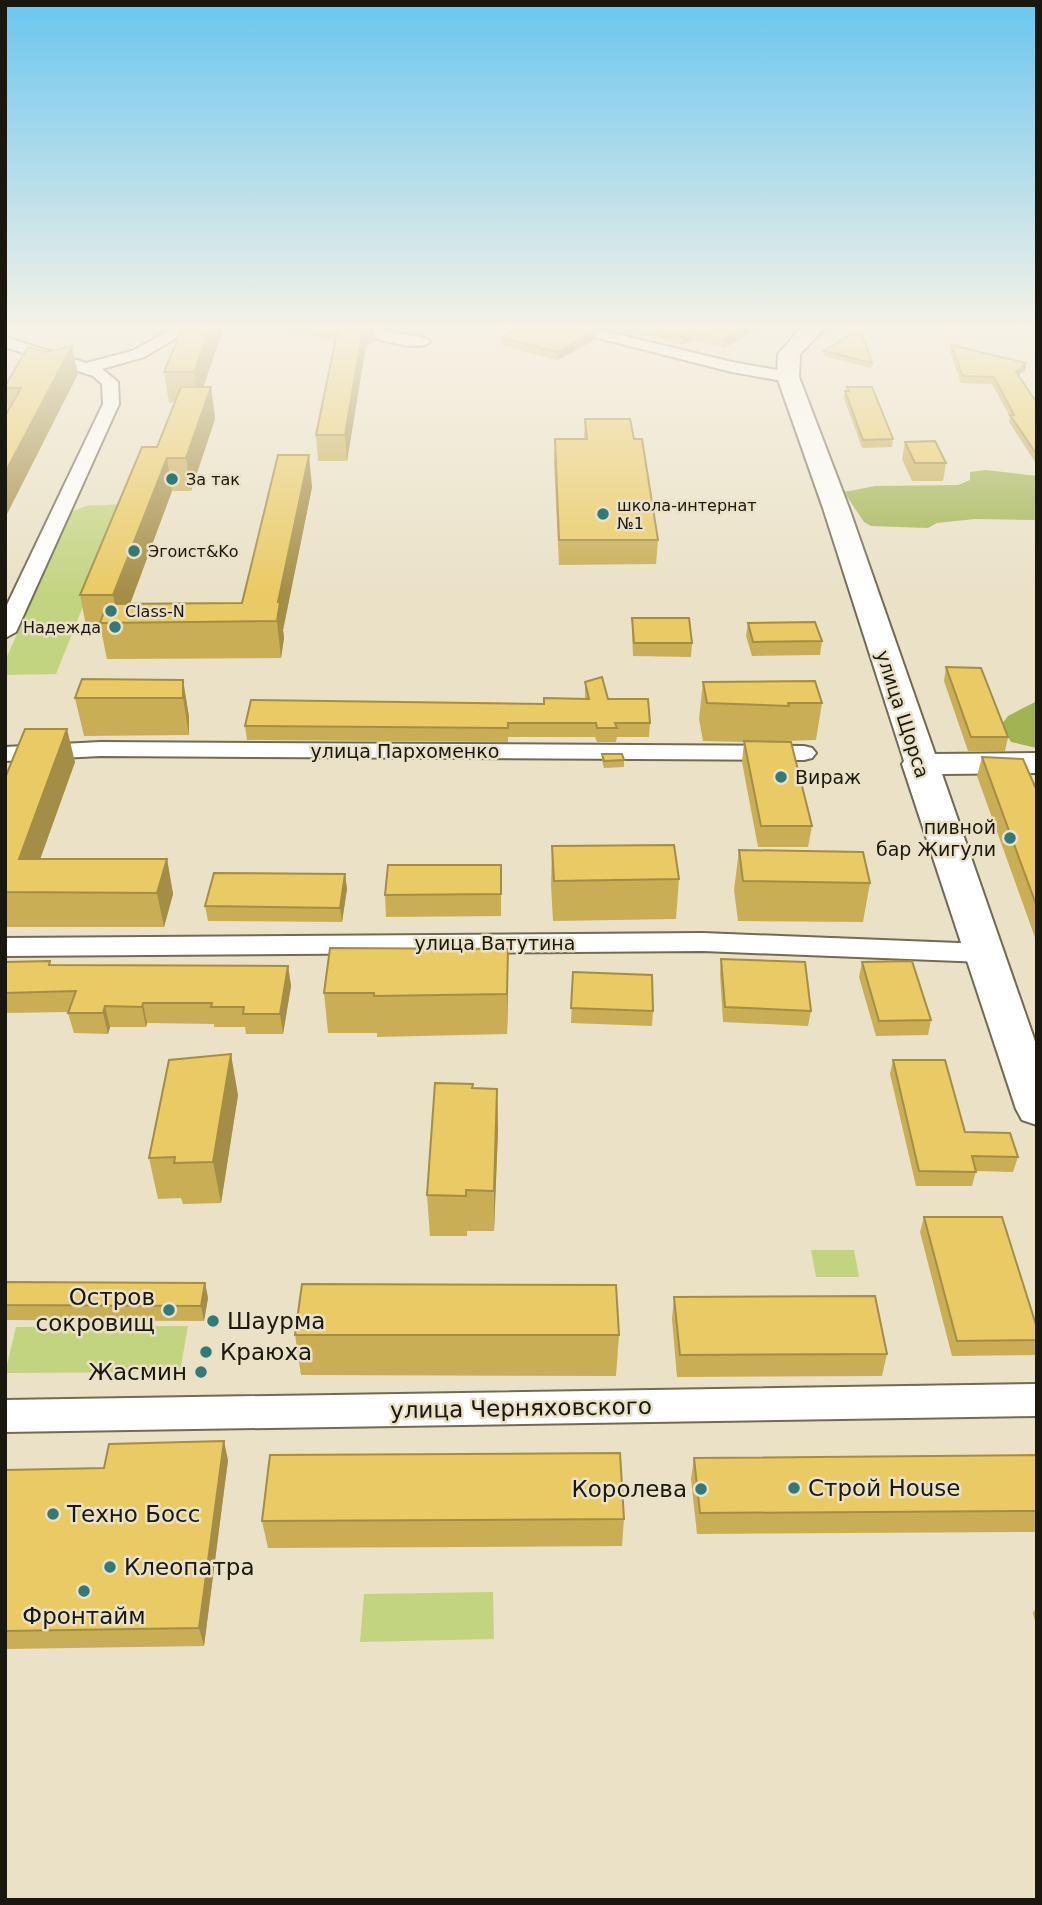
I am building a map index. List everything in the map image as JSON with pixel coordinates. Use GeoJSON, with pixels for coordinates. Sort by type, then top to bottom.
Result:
{"type":"FeatureCollection","features":[{"type":"Feature","properties":{"kind":"main road","name":"улица Щорса"},"geometry":{"type":"LineString","coordinates":[[803,417],[836,508],[919,764],[1037,1109]]}},
{"type":"Feature","properties":{"kind":"main road"},"geometry":{"type":"LineString","coordinates":[[919,764],[1037,763]]}},
{"type":"Feature","properties":{"kind":"street"},"geometry":{"type":"LineString","coordinates":[[5,632],[105,417]]}},
{"type":"Feature","properties":{"kind":"street","name":"улица Пархоменко"},"geometry":{"type":"LineString","coordinates":[[5,754],[100,749],[804,753]]}},
{"type":"Feature","properties":{"kind":"street","name":"улица Ватутина"},"geometry":{"type":"LineString","coordinates":[[5,947],[704,942],[984,953]]}},
{"type":"Feature","properties":{"kind":"street","name":"улица Черняховского"},"geometry":{"type":"LineString","coordinates":[[5,1416],[1037,1400]]}},
{"type":"Feature","properties":{"kind":"green space"},"geometry":{"type":"Polygon","coordinates":[[[986,470],[1037,476],[1037,520],[975,519],[937,523],[928,528],[871,526],[864,522],[844,492],[875,486],[958,485],[970,480],[970,472],[986,470]]]}},
{"type":"Feature","properties":{"kind":"green space"},"geometry":{"type":"Polygon","coordinates":[[[124,504],[56,674],[5,675],[5,661],[71,512],[86,506],[124,504]]]}},
{"type":"Feature","properties":{"kind":"green space"},"geometry":{"type":"Polygon","coordinates":[[[1037,701],[1037,748],[1011,742],[1001,725],[1008,716],[1037,701]]]}},
{"type":"Feature","properties":{"kind":"green space"},"geometry":{"type":"Polygon","coordinates":[[[811,1250],[854,1250],[859,1277],[816,1277],[811,1250]]]}},
{"type":"Feature","properties":{"kind":"green space"},"geometry":{"type":"Polygon","coordinates":[[[188,1326],[180,1372],[5,1373],[16,1327],[188,1326]]]}},
{"type":"Feature","properties":{"kind":"green space"},"geometry":{"type":"Polygon","coordinates":[[[493,1592],[494,1639],[360,1642],[364,1594],[493,1592]]]}},
{"type":"Feature","properties":{"kind":"building"},"geometry":{"type":"Polygon","coordinates":[[[5,417],[35,417],[5,473],[5,417]]]}},
{"type":"Feature","properties":{"kind":"building"},"geometry":{"type":"Polygon","coordinates":[[[169,417],[200,417],[186,458],[167,458],[113,595],[80,595],[142,447],[157,447],[169,417]]]}},
{"type":"Feature","properties":{"kind":"building"},"geometry":{"type":"Polygon","coordinates":[[[320,417],[348,417],[345,435],[316,435],[320,417]]]}},
{"type":"Feature","properties":{"kind":"building"},"geometry":{"type":"Polygon","coordinates":[[[855,417],[884,417],[893,439],[863,440],[855,417]]]}},
{"type":"Feature","properties":{"kind":"building"},"geometry":{"type":"Polygon","coordinates":[[[1011,417],[1037,417],[1037,455],[1011,417]]]}},
{"type":"Feature","properties":{"kind":"building"},"geometry":{"type":"Polygon","coordinates":[[[585,419],[630,419],[634,439],[642,439],[658,540],[559,540],[555,439],[587,439],[585,419]]]}},
{"type":"Feature","properties":{"kind":"building"},"geometry":{"type":"Polygon","coordinates":[[[935,441],[946,463],[915,463],[905,442],[935,441]]]}},
{"type":"Feature","properties":{"kind":"building"},"geometry":{"type":"Polygon","coordinates":[[[278,455],[309,455],[278,602],[277,621],[100,623],[107,604],[242,603],[278,455]]]}},
{"type":"Feature","properties":{"kind":"building"},"geometry":{"type":"Polygon","coordinates":[[[632,618],[689,618],[692,643],[634,643],[632,618]]]}},
{"type":"Feature","properties":{"kind":"building"},"geometry":{"type":"Polygon","coordinates":[[[815,622],[822,641],[753,642],[748,623],[815,622]]]}},
{"type":"Feature","properties":{"kind":"building"},"geometry":{"type":"Polygon","coordinates":[[[946,667],[981,668],[1008,737],[971,737],[946,667]]]}},
{"type":"Feature","properties":{"kind":"building"},"geometry":{"type":"Polygon","coordinates":[[[602,677],[608,699],[648,699],[650,723],[615,723],[617,728],[597,728],[596,723],[508,723],[508,728],[245,726],[251,700],[544,704],[544,698],[589,699],[585,682],[602,677]]]}},
{"type":"Feature","properties":{"kind":"building"},"geometry":{"type":"Polygon","coordinates":[[[82,679],[183,680],[183,698],[75,698],[82,679]]]}},
{"type":"Feature","properties":{"kind":"building"},"geometry":{"type":"Polygon","coordinates":[[[815,681],[822,703],[788,703],[789,706],[707,703],[703,682],[815,681]]]}},
{"type":"Feature","properties":{"kind":"building"},"geometry":{"type":"Polygon","coordinates":[[[25,729],[67,729],[19,859],[167,859],[157,893],[5,892],[5,778],[25,729]]]}},
{"type":"Feature","properties":{"kind":"building"},"geometry":{"type":"Polygon","coordinates":[[[744,741],[791,742],[812,826],[761,826],[744,741]]]}},
{"type":"Feature","properties":{"kind":"building"},"geometry":{"type":"Polygon","coordinates":[[[602,754],[622,754],[624,760],[604,761],[602,754]]]}},
{"type":"Feature","properties":{"kind":"building"},"geometry":{"type":"Polygon","coordinates":[[[982,757],[1023,759],[1037,791],[1037,907],[982,757]]]}},
{"type":"Feature","properties":{"kind":"building"},"geometry":{"type":"Polygon","coordinates":[[[674,845],[679,879],[554,881],[552,846],[674,845]]]}},
{"type":"Feature","properties":{"kind":"building"},"geometry":{"type":"Polygon","coordinates":[[[739,850],[863,852],[870,883],[743,881],[739,850]]]}},
{"type":"Feature","properties":{"kind":"building"},"geometry":{"type":"Polygon","coordinates":[[[388,865],[501,865],[501,894],[385,895],[388,865]]]}},
{"type":"Feature","properties":{"kind":"building"},"geometry":{"type":"Polygon","coordinates":[[[214,873],[345,874],[340,908],[205,906],[214,873]]]}},
{"type":"Feature","properties":{"kind":"building"},"geometry":{"type":"Polygon","coordinates":[[[330,948],[508,949],[507,994],[374,996],[374,993],[324,993],[330,948]]]}},
{"type":"Feature","properties":{"kind":"building"},"geometry":{"type":"Polygon","coordinates":[[[721,959],[805,962],[811,1011],[725,1007],[721,959]]]}},
{"type":"Feature","properties":{"kind":"building"},"geometry":{"type":"Polygon","coordinates":[[[50,961],[49,965],[288,966],[280,1014],[243,1014],[244,1007],[211,1007],[212,1003],[143,1003],[142,1007],[105,1006],[103,1013],[68,1013],[76,991],[5,993],[5,962],[50,961]]]}},
{"type":"Feature","properties":{"kind":"building"},"geometry":{"type":"Polygon","coordinates":[[[912,961],[931,1020],[879,1021],[862,962],[912,961]]]}},
{"type":"Feature","properties":{"kind":"building"},"geometry":{"type":"Polygon","coordinates":[[[573,972],[652,975],[653,1011],[571,1008],[573,972]]]}},
{"type":"Feature","properties":{"kind":"building"},"geometry":{"type":"Polygon","coordinates":[[[231,1054],[213,1162],[174,1163],[175,1157],[149,1158],[169,1060],[231,1054]]]}},
{"type":"Feature","properties":{"kind":"building"},"geometry":{"type":"Polygon","coordinates":[[[893,1060],[945,1060],[965,1132],[1010,1133],[1018,1157],[972,1156],[976,1172],[919,1171],[893,1060]]]}},
{"type":"Feature","properties":{"kind":"building"},"geometry":{"type":"Polygon","coordinates":[[[435,1083],[473,1084],[472,1088],[497,1089],[494,1191],[466,1190],[466,1196],[427,1195],[435,1083]]]}},
{"type":"Feature","properties":{"kind":"building"},"geometry":{"type":"Polygon","coordinates":[[[924,1217],[1002,1217],[1037,1328],[1037,1340],[957,1341],[924,1217]]]}},
{"type":"Feature","properties":{"kind":"building"},"geometry":{"type":"Polygon","coordinates":[[[5,1282],[205,1283],[201,1306],[5,1305],[5,1282]]]}},
{"type":"Feature","properties":{"kind":"building"},"geometry":{"type":"Polygon","coordinates":[[[302,1284],[616,1285],[619,1335],[295,1335],[302,1284]]]}},
{"type":"Feature","properties":{"kind":"building"},"geometry":{"type":"Polygon","coordinates":[[[875,1296],[887,1354],[680,1355],[674,1297],[875,1296]]]}},
{"type":"Feature","properties":{"kind":"building","name":"Клеопатра"},"geometry":{"type":"Polygon","coordinates":[[[224,1441],[199,1628],[5,1631],[5,1470],[104,1468],[109,1444],[224,1441]]]}},
{"type":"Feature","properties":{"kind":"building"},"geometry":{"type":"Polygon","coordinates":[[[620,1453],[624,1519],[262,1521],[270,1455],[620,1453]]]}},
{"type":"Feature","properties":{"kind":"building"},"geometry":{"type":"Polygon","coordinates":[[[1037,1455],[1037,1511],[700,1513],[694,1458],[1037,1455]]]}},
{"type":"Feature","properties":{"kind":"place","name":"За так"},"geometry":{"type":"Point","coordinates":[172,479]}},
{"type":"Feature","properties":{"kind":"place","name":"школа-интернат №1"},"geometry":{"type":"Point","coordinates":[603,514]}},
{"type":"Feature","properties":{"kind":"place","name":"Эгоист&Kо"},"geometry":{"type":"Point","coordinates":[134,551]}},
{"type":"Feature","properties":{"kind":"place","name":"Class-N"},"geometry":{"type":"Point","coordinates":[111,611]}},
{"type":"Feature","properties":{"kind":"place","name":"Надежда"},"geometry":{"type":"Point","coordinates":[115,627]}},
{"type":"Feature","properties":{"kind":"place","name":"Вираж"},"geometry":{"type":"Point","coordinates":[781,777]}},
{"type":"Feature","properties":{"kind":"place","name":"пивной бар Жигули"},"geometry":{"type":"Point","coordinates":[1010,838]}},
{"type":"Feature","properties":{"kind":"place","name":"Остров сокровищ"},"geometry":{"type":"Point","coordinates":[169,1310]}},
{"type":"Feature","properties":{"kind":"place","name":"Шаурма"},"geometry":{"type":"Point","coordinates":[213,1321]}},
{"type":"Feature","properties":{"kind":"place","name":"Краюха"},"geometry":{"type":"Point","coordinates":[206,1352]}},
{"type":"Feature","properties":{"kind":"place","name":"Жасмин"},"geometry":{"type":"Point","coordinates":[201,1372]}},
{"type":"Feature","properties":{"kind":"place","name":"Строй House"},"geometry":{"type":"Point","coordinates":[794,1488]}},
{"type":"Feature","properties":{"kind":"place","name":"Королева"},"geometry":{"type":"Point","coordinates":[701,1489]}},
{"type":"Feature","properties":{"kind":"place","name":"Техно Босс"},"geometry":{"type":"Point","coordinates":[53,1514]}},
{"type":"Feature","properties":{"kind":"place","name":"Клеопатра"},"geometry":{"type":"Point","coordinates":[110,1567]}},
{"type":"Feature","properties":{"kind":"place","name":"Фронтайм"},"geometry":{"type":"Point","coordinates":[84,1591]}}]}
